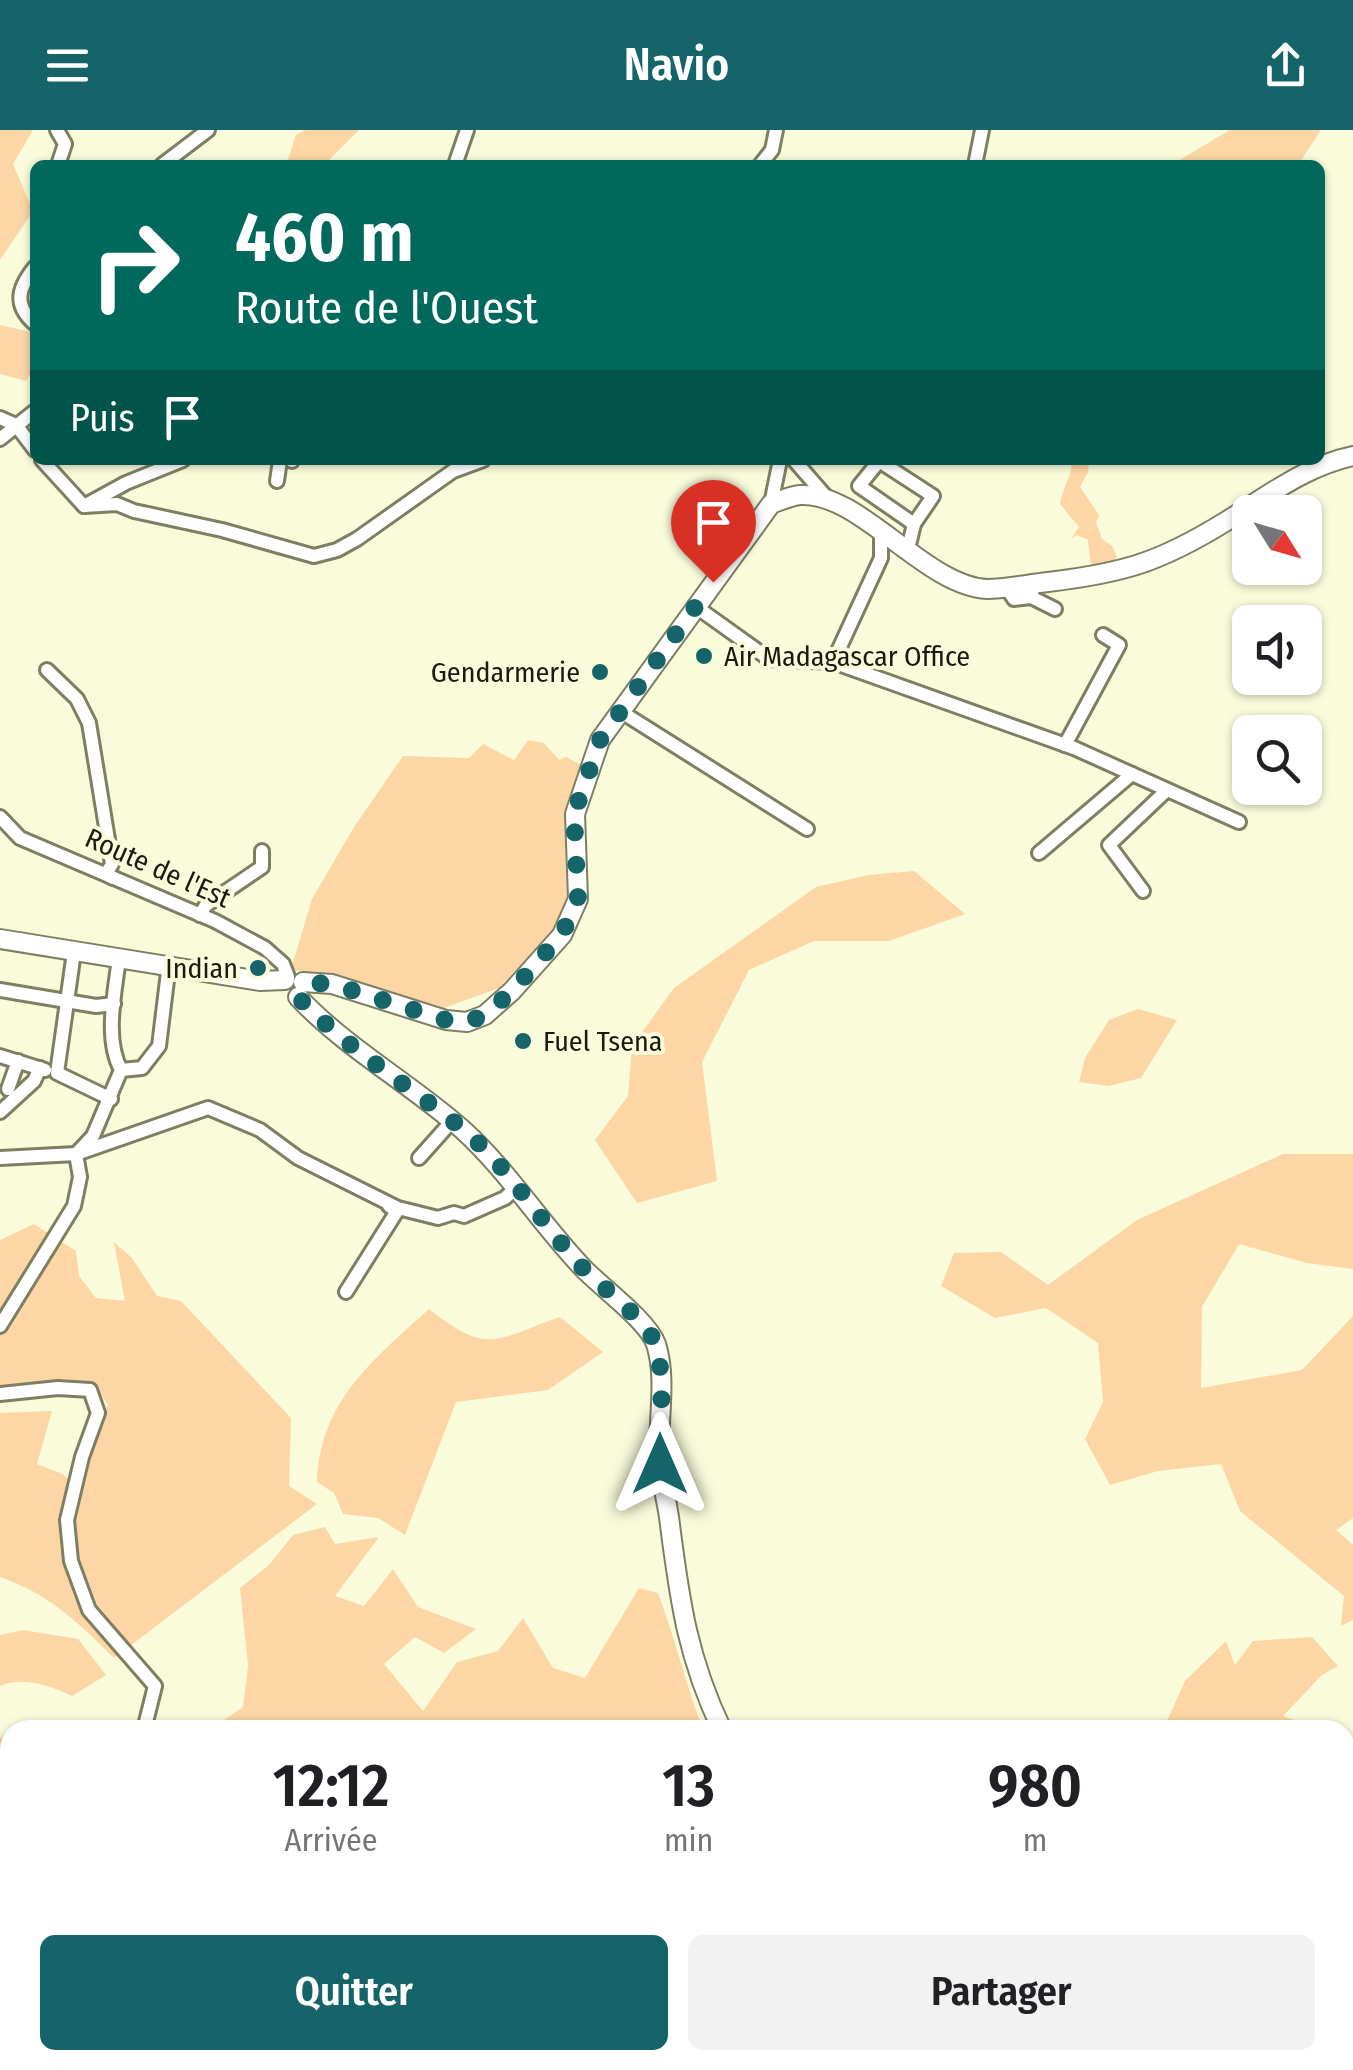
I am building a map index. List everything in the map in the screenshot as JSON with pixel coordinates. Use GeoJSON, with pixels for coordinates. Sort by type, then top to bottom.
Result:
{"type":"FeatureCollection","features":[{"type":"Feature","properties":{"kind":"main road"},"geometry":{"type":"LineString","coordinates":[[0,939],[294,986],[467,1022],[498,1006],[562,934],[578,890],[574,814],[600,740],[771,504],[799,495],[830,501],[960,582],[991,589],[1006,586],[1032,590],[1139,566],[1188,544],[1309,471],[1353,456]]}},
{"type":"Feature","properties":{"kind":"main road","name":"Route de l'Est"},"geometry":{"type":"LineString","coordinates":[[294,986],[330,1029],[486,1152],[582,1266],[641,1322],[656,1343],[660,1464],[686,1636],[718,1720]]}},
{"type":"Feature","properties":{"kind":"street"},"geometry":{"type":"LineString","coordinates":[[57,130],[65,144],[60,160]]}},
{"type":"Feature","properties":{"kind":"street"},"geometry":{"type":"LineString","coordinates":[[169,160],[208,130]]}},
{"type":"Feature","properties":{"kind":"street"},"geometry":{"type":"LineString","coordinates":[[458,160],[468,130]]}},
{"type":"Feature","properties":{"kind":"street"},"geometry":{"type":"LineString","coordinates":[[764,160],[772,150],[776,130]]}},
{"type":"Feature","properties":{"kind":"street"},"geometry":{"type":"LineString","coordinates":[[976,160],[982,130]]}},
{"type":"Feature","properties":{"kind":"street"},"geometry":{"type":"LineString","coordinates":[[30,276],[20,290],[19,300],[30,320]]}},
{"type":"Feature","properties":{"kind":"street"},"geometry":{"type":"LineString","coordinates":[[0,439],[30,414]]}},
{"type":"Feature","properties":{"kind":"street"},"geometry":{"type":"LineString","coordinates":[[0,418],[16,425],[30,443]]}},
{"type":"Feature","properties":{"kind":"street"},"geometry":{"type":"LineString","coordinates":[[47,465],[84,506]]}},
{"type":"Feature","properties":{"kind":"street"},"geometry":{"type":"LineString","coordinates":[[84,506],[171,465]]}},
{"type":"Feature","properties":{"kind":"street"},"geometry":{"type":"LineString","coordinates":[[277,482],[279,465]]}},
{"type":"Feature","properties":{"kind":"street"},"geometry":{"type":"LineString","coordinates":[[84,506],[117,504],[314,556],[356,539],[452,471],[469,465]]}},
{"type":"Feature","properties":{"kind":"street"},"geometry":{"type":"LineString","coordinates":[[771,504],[779,465]]}},
{"type":"Feature","properties":{"kind":"street"},"geometry":{"type":"LineString","coordinates":[[798,465],[830,501]]}},
{"type":"Feature","properties":{"kind":"street"},"geometry":{"type":"LineString","coordinates":[[875,465],[859,486],[914,524]]}},
{"type":"Feature","properties":{"kind":"street"},"geometry":{"type":"LineString","coordinates":[[886,465],[933,496],[914,524],[908,550]]}},
{"type":"Feature","properties":{"kind":"street"},"geometry":{"type":"LineString","coordinates":[[834,662],[882,558],[881,533]]}},
{"type":"Feature","properties":{"kind":"street"},"geometry":{"type":"LineString","coordinates":[[1032,590],[1055,610]]}},
{"type":"Feature","properties":{"kind":"street"},"geometry":{"type":"LineString","coordinates":[[695,606],[768,659],[834,662],[1065,745],[1239,822]]}},
{"type":"Feature","properties":{"kind":"street"},"geometry":{"type":"LineString","coordinates":[[1065,745],[1118,645],[1104,636]]}},
{"type":"Feature","properties":{"kind":"street"},"geometry":{"type":"LineString","coordinates":[[47,670],[77,699],[89,723],[112,864],[106,874],[120,882]]}},
{"type":"Feature","properties":{"kind":"street"},"geometry":{"type":"LineString","coordinates":[[620,711],[807,829]]}},
{"type":"Feature","properties":{"kind":"street"},"geometry":{"type":"LineString","coordinates":[[1038,853],[1132,774]]}},
{"type":"Feature","properties":{"kind":"street"},"geometry":{"type":"LineString","coordinates":[[1144,891],[1110,845],[1166,790]]}},
{"type":"Feature","properties":{"kind":"street","name":"Route de l'Est"},"geometry":{"type":"LineString","coordinates":[[0,817],[20,838],[200,915],[265,948],[283,964],[294,986]]}},
{"type":"Feature","properties":{"kind":"street"},"geometry":{"type":"LineString","coordinates":[[200,915],[206,905],[262,867],[262,851]]}},
{"type":"Feature","properties":{"kind":"street"},"geometry":{"type":"LineString","coordinates":[[57,1073],[74,952]]}},
{"type":"Feature","properties":{"kind":"street"},"geometry":{"type":"LineString","coordinates":[[119,958],[114,1004],[117,1062],[122,1070]]}},
{"type":"Feature","properties":{"kind":"street"},"geometry":{"type":"LineString","coordinates":[[122,1070],[142,1068],[159,1046],[169,964]]}},
{"type":"Feature","properties":{"kind":"street"},"geometry":{"type":"LineString","coordinates":[[0,990],[96,1006],[114,1004]]}},
{"type":"Feature","properties":{"kind":"street"},"geometry":{"type":"LineString","coordinates":[[0,1056],[57,1073],[111,1098]]}},
{"type":"Feature","properties":{"kind":"street"},"geometry":{"type":"LineString","coordinates":[[0,1112],[18,1061]]}},
{"type":"Feature","properties":{"kind":"street"},"geometry":{"type":"LineString","coordinates":[[9,1091],[34,1081],[40,1068]]}},
{"type":"Feature","properties":{"kind":"street"},"geometry":{"type":"LineString","coordinates":[[76,1154],[93,1136],[122,1070]]}},
{"type":"Feature","properties":{"kind":"street"},"geometry":{"type":"LineString","coordinates":[[0,1158],[76,1154],[208,1108],[260,1130],[298,1158],[397,1211],[346,1292]]}},
{"type":"Feature","properties":{"kind":"street"},"geometry":{"type":"LineString","coordinates":[[419,1158],[452,1122]]}},
{"type":"Feature","properties":{"kind":"street"},"geometry":{"type":"LineString","coordinates":[[0,1326],[74,1206],[80,1177],[76,1154]]}},
{"type":"Feature","properties":{"kind":"street"},"geometry":{"type":"LineString","coordinates":[[382,1202],[438,1218],[454,1213],[464,1216],[505,1198],[516,1188]]}},
{"type":"Feature","properties":{"kind":"street"},"geometry":{"type":"LineString","coordinates":[[0,1378],[15,1391]]}},
{"type":"Feature","properties":{"kind":"street"},"geometry":{"type":"LineString","coordinates":[[0,1394],[58,1388],[90,1390],[98,1414],[82,1457],[67,1520],[71,1561],[89,1610],[155,1686],[146,1720]]}},
{"type":"Feature","properties":{"kind":"shaded area"},"geometry":{"type":"Polygon","coordinates":[[[0,130],[33,130],[13,164],[30,204],[30,215],[0,260],[0,130]]]}},
{"type":"Feature","properties":{"kind":"shaded area"},"geometry":{"type":"Polygon","coordinates":[[[305,130],[359,130],[329,160],[288,160],[296,135],[305,130]]]}},
{"type":"Feature","properties":{"kind":"shaded area"},"geometry":{"type":"Polygon","coordinates":[[[1230,130],[1321,130],[1301,160],[1179,160],[1230,130]]]}},
{"type":"Feature","properties":{"kind":"shaded area"},"geometry":{"type":"Polygon","coordinates":[[[0,325],[30,332],[30,374],[26,381],[0,374],[0,325]]]}},
{"type":"Feature","properties":{"kind":"shaded area"},"geometry":{"type":"Polygon","coordinates":[[[1072,465],[1089,465],[1080,487],[1099,515],[1096,522],[1102,539],[1112,546],[1117,557],[1107,571],[1091,566],[1088,540],[1077,535],[1071,539],[1079,527],[1060,504],[1072,465]]]}},
{"type":"Feature","properties":{"kind":"shaded area"},"geometry":{"type":"Polygon","coordinates":[[[528,740],[544,743],[559,760],[566,757],[587,768],[568,823],[568,914],[499,988],[444,1008],[291,969],[312,899],[354,827],[403,756],[469,758],[483,744],[514,760],[528,740]]]}},
{"type":"Feature","properties":{"kind":"shaded area"},"geometry":{"type":"Polygon","coordinates":[[[914,871],[965,914],[889,941],[814,941],[749,970],[702,1062],[717,1181],[637,1203],[595,1140],[628,1096],[632,1046],[674,988],[816,887],[869,875],[914,871]]]}},
{"type":"Feature","properties":{"kind":"shaded area"},"geometry":{"type":"Polygon","coordinates":[[[1138,1009],[1177,1020],[1141,1078],[1109,1086],[1079,1082],[1085,1058],[1109,1020],[1138,1009]]]}},
{"type":"Feature","properties":{"kind":"shaded area"},"geometry":{"type":"Polygon","coordinates":[[[1283,1154],[1353,1154],[1353,1269],[1307,1263],[1239,1244],[1202,1307],[1201,1388],[1302,1370],[1353,1316],[1353,1518],[1336,1530],[1353,1545],[1353,1620],[1341,1626],[1344,1596],[1240,1511],[1221,1464],[1158,1471],[1110,1485],[1085,1439],[1103,1402],[1098,1343],[1046,1308],[995,1318],[941,1286],[954,1253],[1001,1252],[1048,1285],[1137,1220],[1283,1154]]]}},
{"type":"Feature","properties":{"kind":"shaded area"},"geometry":{"type":"Polygon","coordinates":[[[34,1224],[76,1251],[79,1276],[96,1298],[125,1301],[114,1242],[132,1258],[157,1296],[181,1301],[291,1418],[289,1486],[317,1504],[114,1658],[48,1600],[0,1577],[0,1413],[52,1411],[37,1464],[63,1474],[79,1491],[108,1404],[91,1384],[0,1389],[0,1240],[34,1224]]]}},
{"type":"Feature","properties":{"kind":"shaded area"},"geometry":{"type":"Polygon","coordinates":[[[429,1309],[466,1333],[492,1339],[560,1317],[603,1352],[548,1390],[456,1402],[405,1535],[378,1518],[343,1514],[334,1493],[317,1482],[320,1453],[339,1405],[353,1384],[429,1309]]]}},
{"type":"Feature","properties":{"kind":"shaded area"},"geometry":{"type":"Polygon","coordinates":[[[325,1527],[335,1544],[379,1537],[335,1596],[364,1606],[393,1569],[418,1607],[476,1629],[444,1653],[415,1637],[384,1664],[423,1711],[457,1662],[498,1651],[523,1618],[553,1668],[585,1678],[639,1588],[658,1593],[700,1720],[224,1720],[243,1707],[248,1666],[240,1588],[269,1565],[293,1535],[325,1527]]]}},
{"type":"Feature","properties":{"kind":"shaded area"},"geometry":{"type":"Polygon","coordinates":[[[23,1630],[78,1639],[106,1675],[72,1696],[27,1682],[0,1686],[0,1635],[23,1630]]]}},
{"type":"Feature","properties":{"kind":"shaded area"},"geometry":{"type":"Polygon","coordinates":[[[1312,1637],[1338,1666],[1322,1675],[1283,1716],[1294,1720],[1167,1720],[1185,1681],[1226,1641],[1235,1665],[1253,1641],[1312,1637]]]}},
{"type":"Feature","properties":{"kind":"place","name":"Air Madagascar Office"},"geometry":{"type":"Point","coordinates":[704,656]}},
{"type":"Feature","properties":{"kind":"place","name":"Gendarmerie"},"geometry":{"type":"Point","coordinates":[600,672]}},
{"type":"Feature","properties":{"kind":"place","name":"Indian"},"geometry":{"type":"Point","coordinates":[258,968]}},
{"type":"Feature","properties":{"kind":"place","name":"Fuel Tsena"},"geometry":{"type":"Point","coordinates":[523,1041]}},
{"type":"Feature","properties":{"kind":"route"},"geometry":{"type":"LineString","coordinates":[[660,1464],[656,1343],[641,1322],[605,1291],[460,1127],[330,1029],[298,997],[321,983],[332,984],[446,1020],[467,1022],[498,1006],[562,934],[578,900],[574,814],[600,740],[713,582]]}}]}
